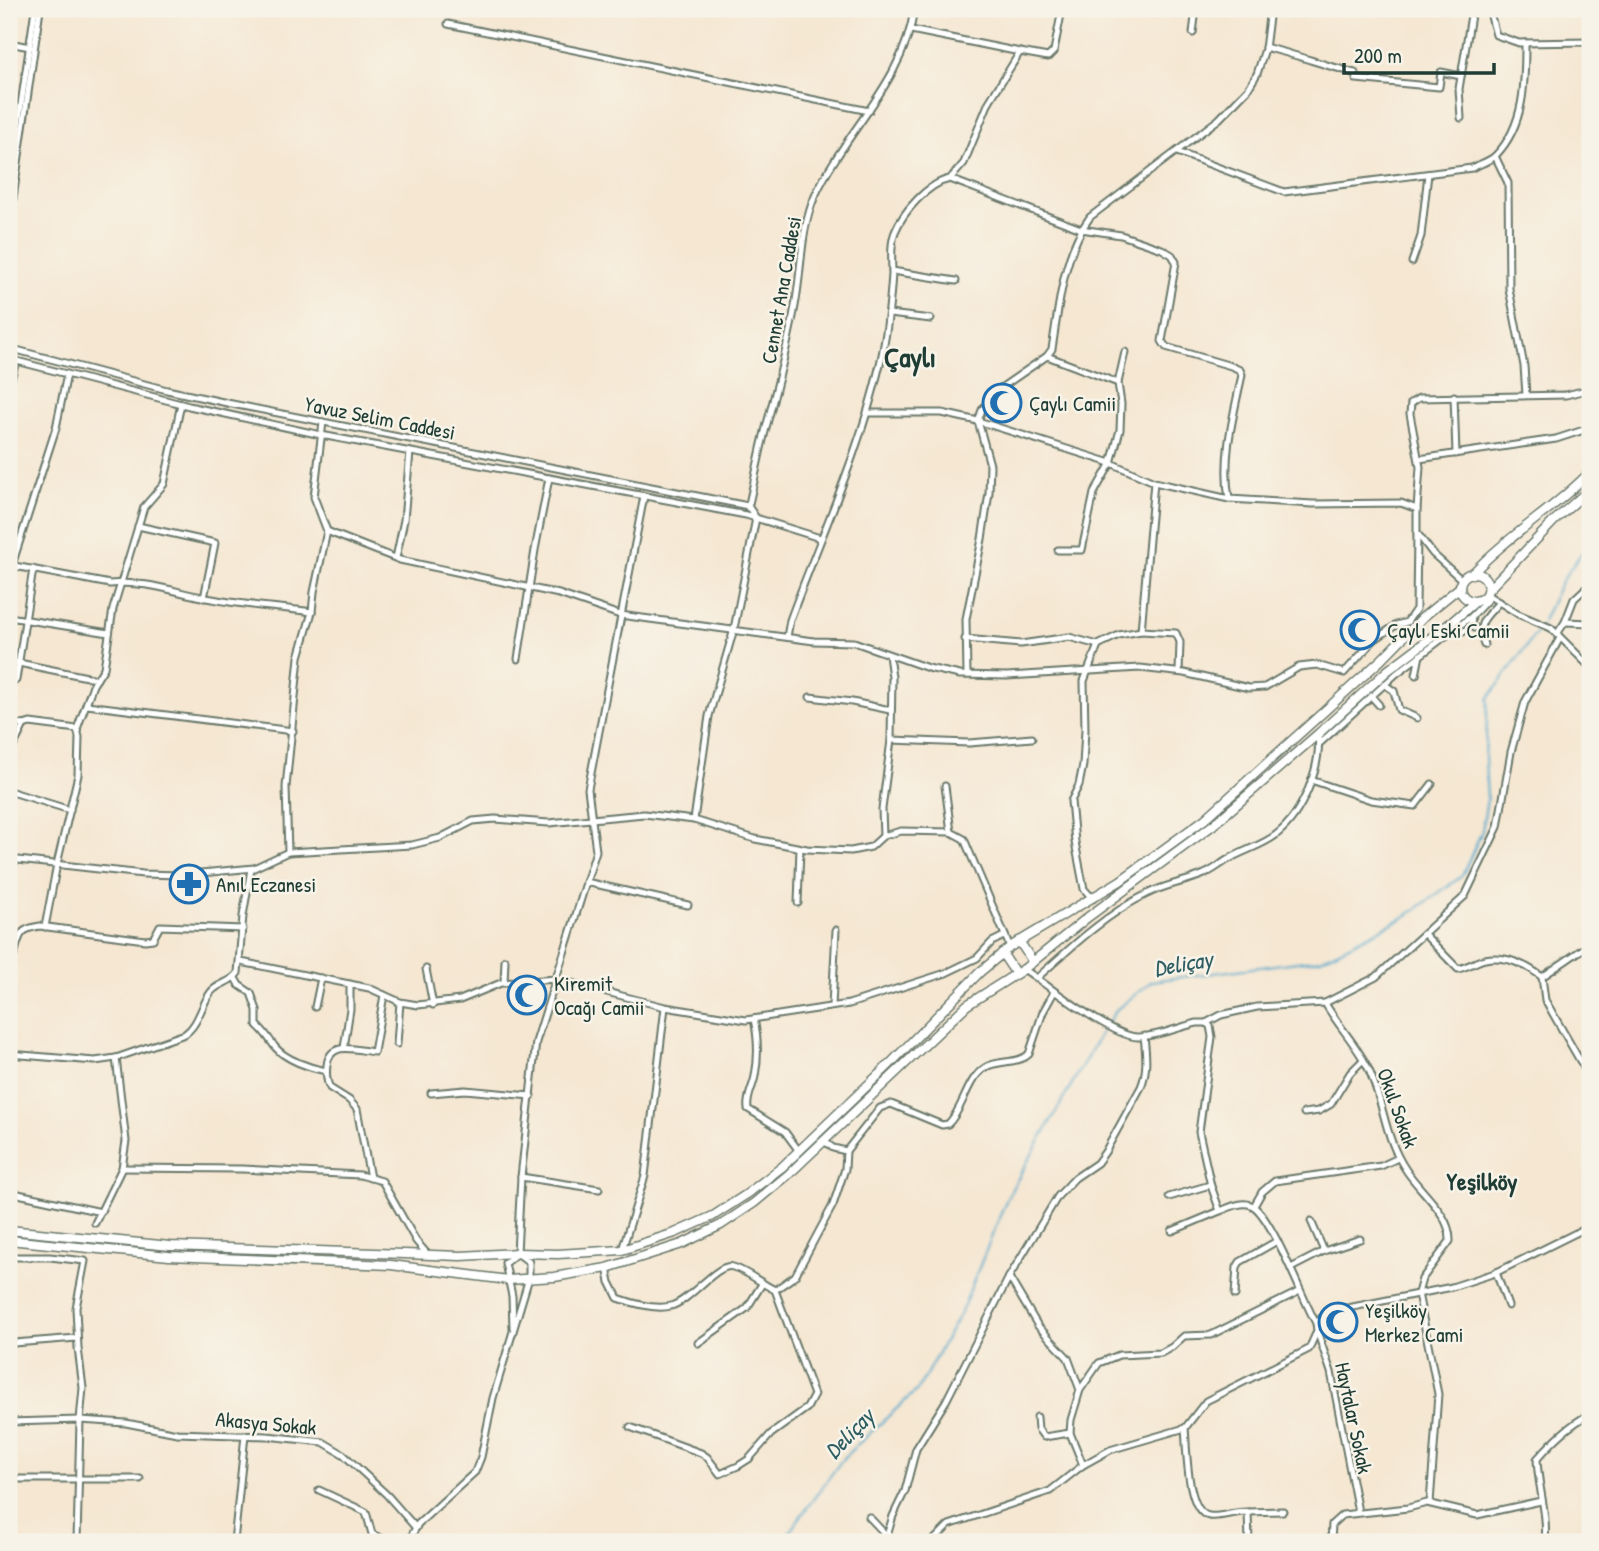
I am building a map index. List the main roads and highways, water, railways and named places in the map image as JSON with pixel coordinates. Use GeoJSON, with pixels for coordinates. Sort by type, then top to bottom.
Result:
{"type":"FeatureCollection","features":[{"type":"Feature","properties":{"kind":"highway"},"geometry":{"type":"LineString","coordinates":[[9,1241],[49,1239],[428,1255],[558,1254],[622,1250],[675,1233],[713,1216],[747,1195],[799,1150],[1002,953],[1093,899],[1205,819],[1381,660],[1423,617],[1503,544],[1546,512],[1590,472]]}},
{"type":"Feature","properties":{"kind":"highway"},"geometry":{"type":"LineString","coordinates":[[9,1228],[49,1239],[169,1256],[391,1265],[508,1280],[554,1277],[607,1268],[682,1244],[721,1225],[754,1203],[824,1141],[967,1005],[1024,969],[1213,825],[1387,670],[1488,594],[1555,520],[1590,489]]}},
{"type":"Feature","properties":{"kind":"highway"},"geometry":{"type":"LineString","coordinates":[[1472,574],[1486,579],[1488,594]]}},
{"type":"Feature","properties":{"kind":"highway"},"geometry":{"type":"LineString","coordinates":[[1461,584],[1465,598],[1476,601]]}},
{"type":"Feature","properties":{"kind":"highway"},"geometry":{"type":"LineString","coordinates":[[1019,942],[1032,962]]}},
{"type":"Feature","properties":{"kind":"highway"},"geometry":{"type":"LineString","coordinates":[[1002,953],[1016,974]]}},
{"type":"Feature","properties":{"kind":"waterway","name":"Deliçay"},"geometry":{"type":"LineString","coordinates":[[1543,621],[1561,582],[1590,541]]}},
{"type":"Feature","properties":{"kind":"waterway","name":"Deliçay"},"geometry":{"type":"LineString","coordinates":[[1108,1022],[1116,1010],[1152,981],[1321,959],[1405,917],[1462,876],[1482,831],[1487,799],[1485,757],[1488,699],[1541,626]]}},
{"type":"Feature","properties":{"kind":"waterway","name":"Deliçay"},"geometry":{"type":"LineString","coordinates":[[782,1542],[844,1457],[918,1389],[962,1310],[1008,1196],[1105,1026]]}},
{"type":"Feature","properties":{"kind":"place","name":"Çaylı Camii"},"geometry":{"type":"Point","coordinates":[1002,403]}},
{"type":"Feature","properties":{"kind":"place","name":"Çaylı Eski Camii"},"geometry":{"type":"Point","coordinates":[1360,630]}},
{"type":"Feature","properties":{"kind":"place","name":"Anıl Eczanesi"},"geometry":{"type":"Point","coordinates":[189,884]}},
{"type":"Feature","properties":{"kind":"place","name":"Kiremit Ocağı Camii"},"geometry":{"type":"Point","coordinates":[527,995]}},
{"type":"Feature","properties":{"kind":"place","name":"Yeşilköy Merkez Cami"},"geometry":{"type":"Point","coordinates":[1338,1322]}},
{"type":"Feature","properties":{"kind":"district","name":"Çaylı"},"geometry":{"type":"Point","coordinates":[910,357]}},
{"type":"Feature","properties":{"kind":"district","name":"Yeşilköy"},"geometry":{"type":"Point","coordinates":[1482,1181]}}]}
